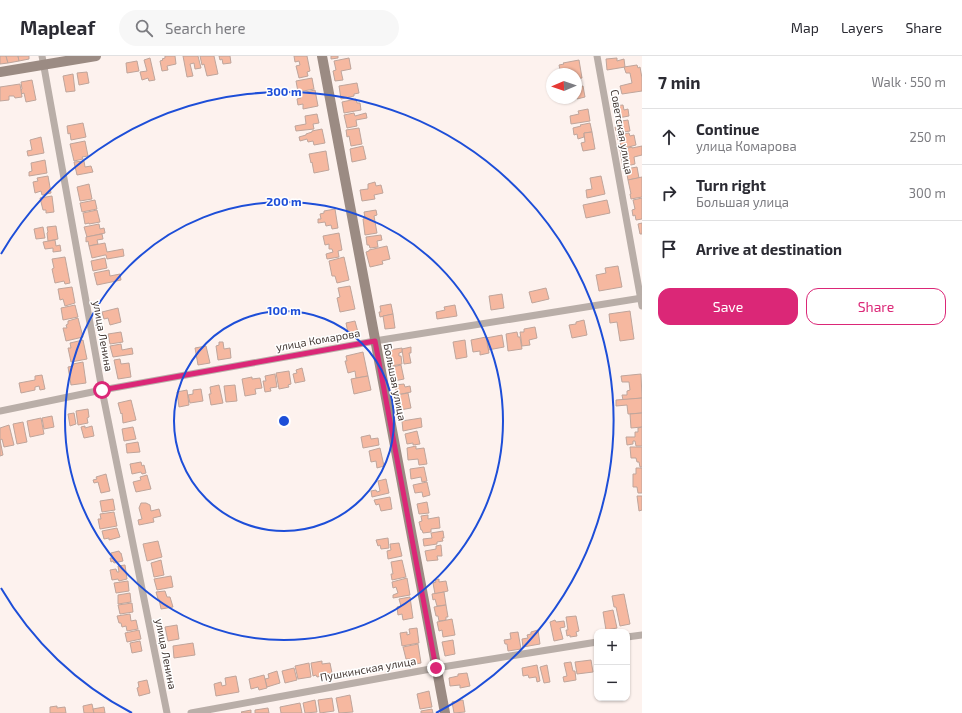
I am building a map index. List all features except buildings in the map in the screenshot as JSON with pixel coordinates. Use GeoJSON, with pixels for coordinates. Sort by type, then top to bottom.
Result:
{"type":"FeatureCollection","features":[{"type":"Feature","properties":{"kind":"street"},"geometry":{"type":"LineString","coordinates":[[0,72],[42,61],[96,56]]}},
{"type":"Feature","properties":{"kind":"street","name":"Большая улица"},"geometry":{"type":"LineString","coordinates":[[322,56],[445,713]]}},
{"type":"Feature","properties":{"kind":"street","name":"Советская улица"},"geometry":{"type":"LineString","coordinates":[[597,56],[642,301]]}},
{"type":"Feature","properties":{"kind":"street","name":"улица Ленина"},"geometry":{"type":"LineString","coordinates":[[42,61],[102,390],[166,713]]}},
{"type":"Feature","properties":{"kind":"street","name":"улица Комарова"},"geometry":{"type":"LineString","coordinates":[[0,412],[102,390],[375,341],[642,301]]}},
{"type":"Feature","properties":{"kind":"street"},"geometry":{"type":"LineString","coordinates":[[630,637],[642,635]]}},
{"type":"Feature","properties":{"kind":"street","name":"Пушкинская улица"},"geometry":{"type":"LineString","coordinates":[[191,713],[436,668],[594,642]]}},
{"type":"Feature","properties":{"kind":"route"},"geometry":{"type":"LineString","coordinates":[[102,390],[375,341],[436,668]]}}]}
